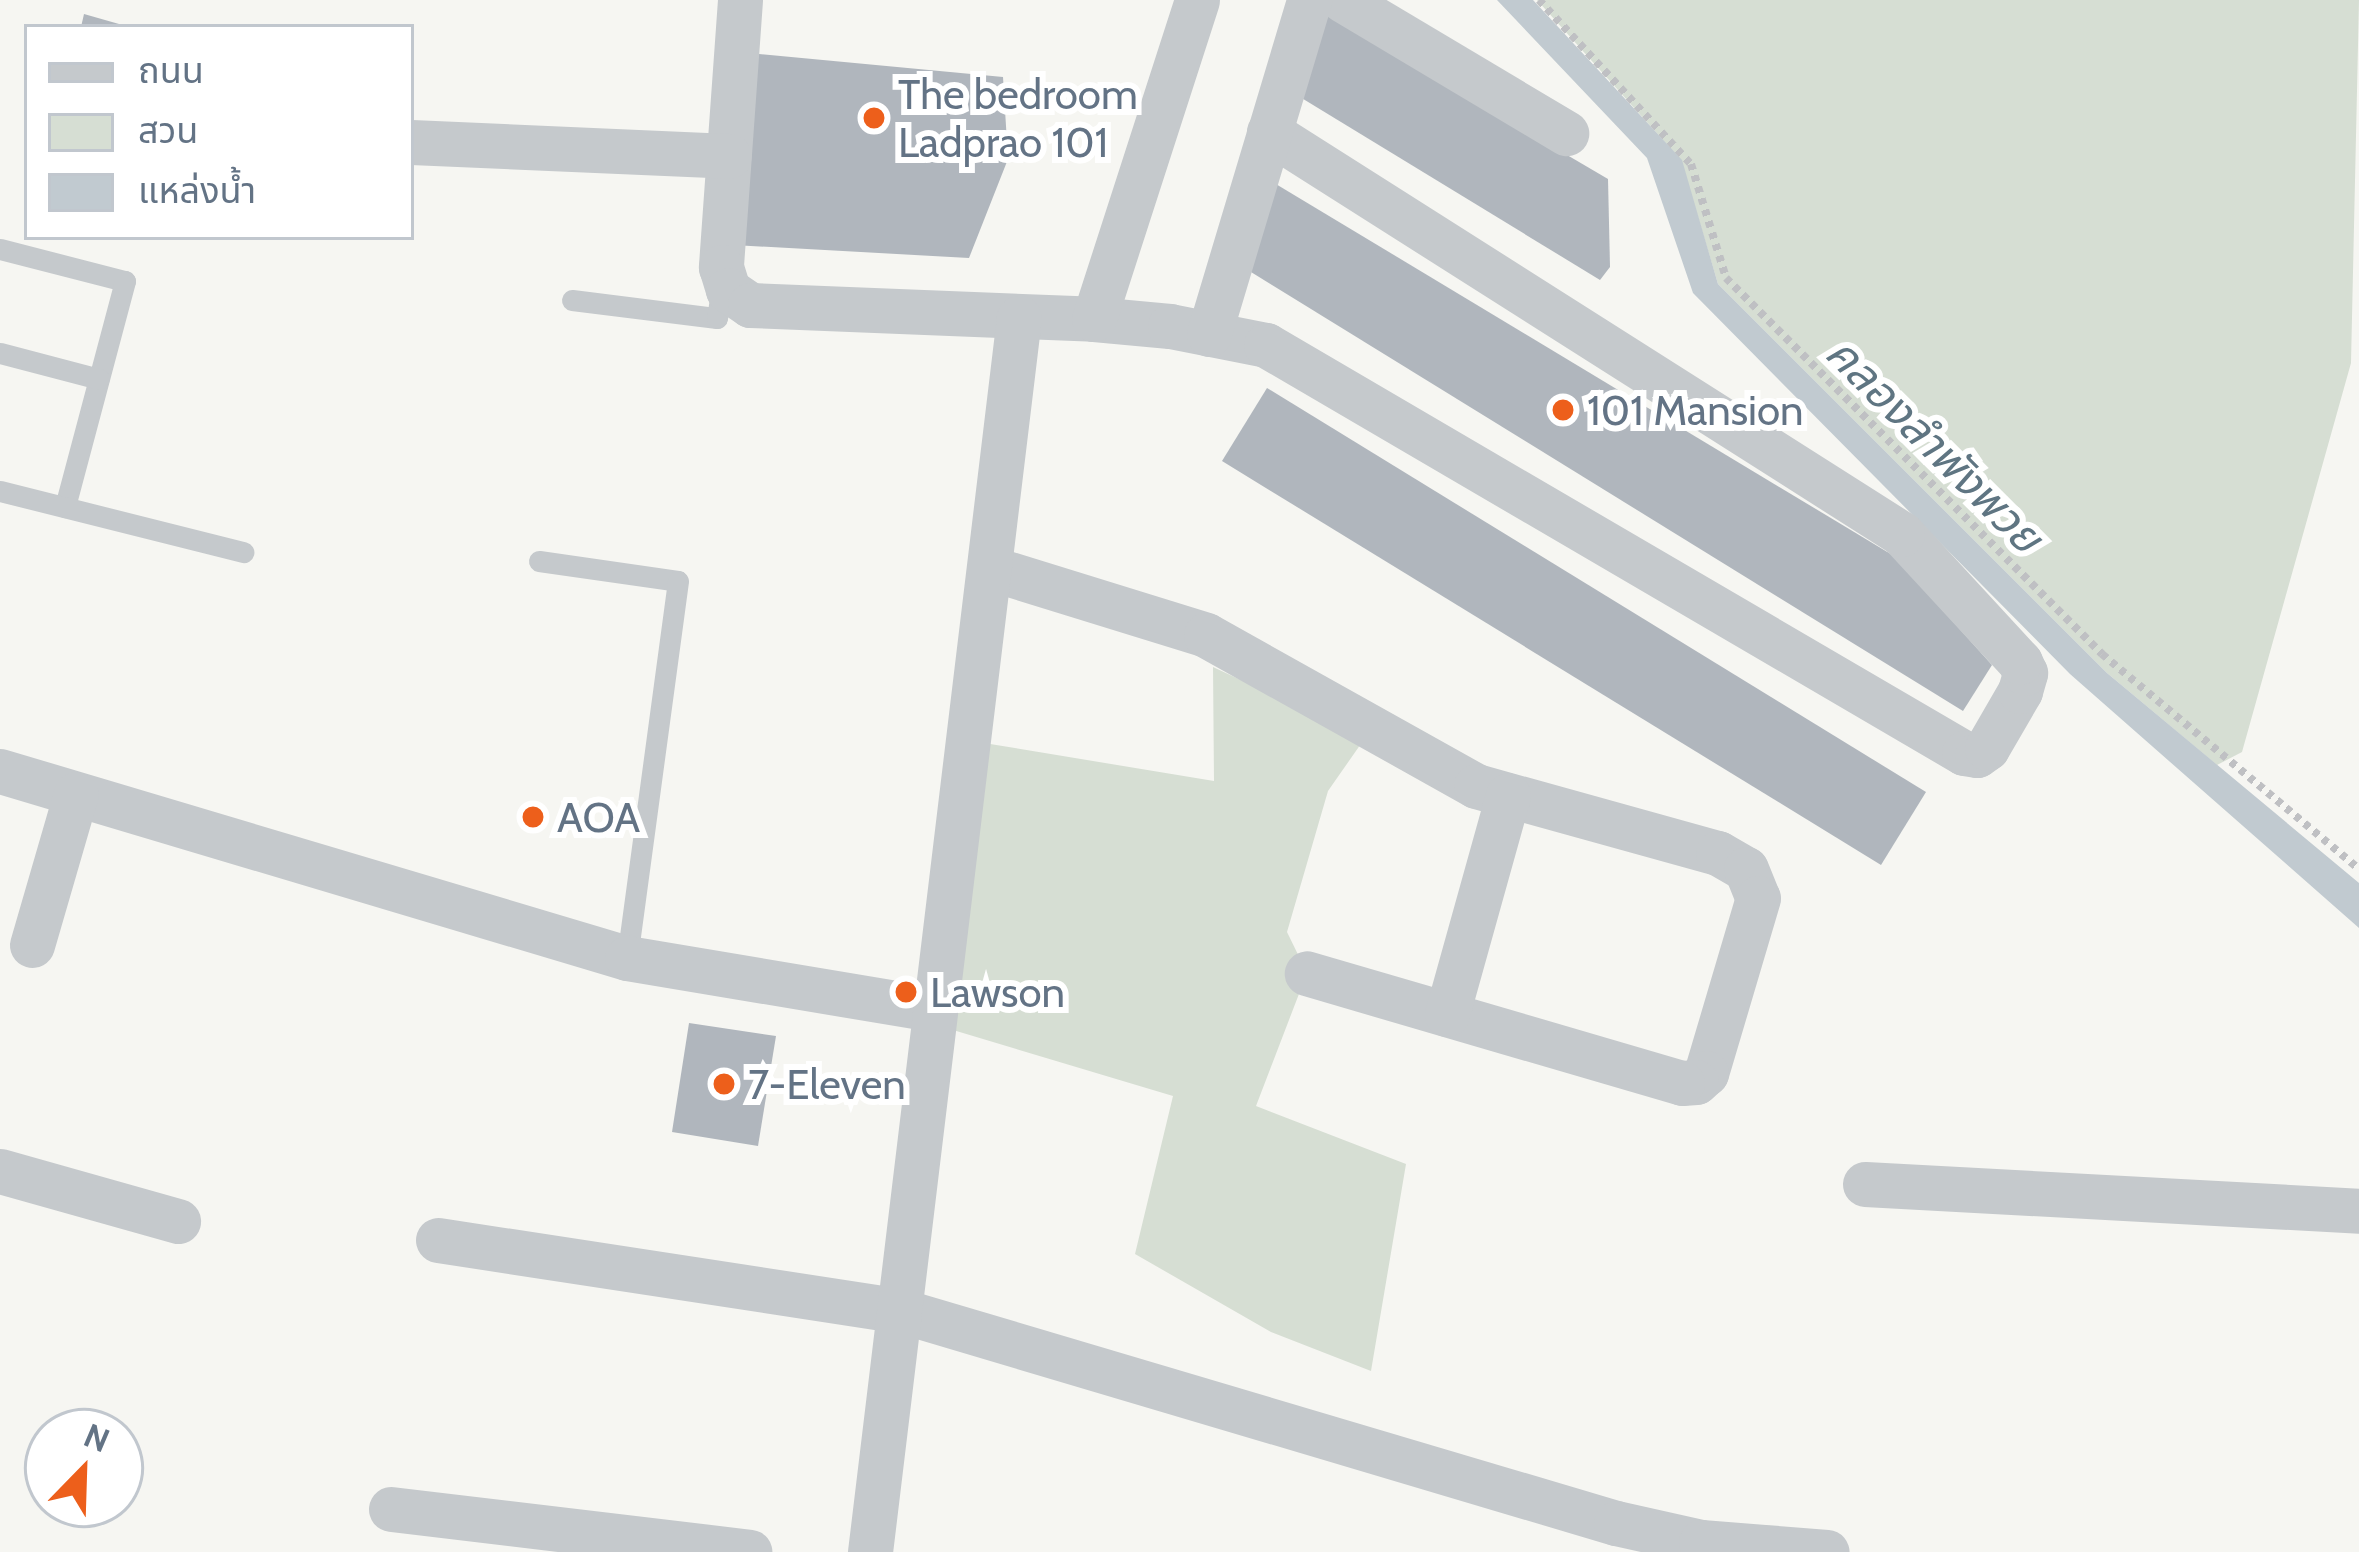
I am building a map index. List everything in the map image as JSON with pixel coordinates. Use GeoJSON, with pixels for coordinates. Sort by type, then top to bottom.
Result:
{"type":"FeatureCollection","features":[{"type":"Feature","properties":{"kind":"street"},"geometry":{"type":"LineString","coordinates":[[740,0],[723,275],[728,290],[750,305],[1094,319],[1266,345],[1964,753],[1977,755],[1987,748],[2020,691],[2025,673],[1902,535],[1269,132]]}},
{"type":"Feature","properties":{"kind":"street"},"geometry":{"type":"LineString","coordinates":[[1094,319],[1196,0]]}},
{"type":"Feature","properties":{"kind":"street"},"geometry":{"type":"LineString","coordinates":[[1209,334],[1309,0]]}},
{"type":"Feature","properties":{"kind":"street"},"geometry":{"type":"LineString","coordinates":[[1343,0],[1566,133]]}},
{"type":"Feature","properties":{"kind":"street"},"geometry":{"type":"LineString","coordinates":[[414,142],[729,156]]}},
{"type":"Feature","properties":{"kind":"street"},"geometry":{"type":"LineString","coordinates":[[870,1552],[1019,318]]}},
{"type":"Feature","properties":{"kind":"street"},"geometry":{"type":"LineString","coordinates":[[990,568],[1206,635],[1476,786],[1718,853],[1746,869],[1757,898],[1706,1073],[1696,1082],[1682,1083],[1306,973]]}},
{"type":"Feature","properties":{"kind":"street"},"geometry":{"type":"LineString","coordinates":[[0,771],[627,958],[933,1009]]}},
{"type":"Feature","properties":{"kind":"street"},"geometry":{"type":"LineString","coordinates":[[32,945],[76,794]]}},
{"type":"Feature","properties":{"kind":"street"},"geometry":{"type":"LineString","coordinates":[[1448,1014],[1508,795]]}},
{"type":"Feature","properties":{"kind":"street"},"geometry":{"type":"LineString","coordinates":[[0,1171],[178,1221]]}},
{"type":"Feature","properties":{"kind":"street"},"geometry":{"type":"LineString","coordinates":[[1865,1184],[2359,1211]]}},
{"type":"Feature","properties":{"kind":"street"},"geometry":{"type":"LineString","coordinates":[[438,1240],[902,1311],[1612,1538],[1827,1552]]}},
{"type":"Feature","properties":{"kind":"street"},"geometry":{"type":"LineString","coordinates":[[392,1509],[749,1552]]}},
{"type":"Feature","properties":{"kind":"lane"},"geometry":{"type":"LineString","coordinates":[[0,249],[125,281],[64,507]]}},
{"type":"Feature","properties":{"kind":"lane"},"geometry":{"type":"LineString","coordinates":[[572,300],[717,318],[723,275]]}},
{"type":"Feature","properties":{"kind":"lane"},"geometry":{"type":"LineString","coordinates":[[0,353],[99,379]]}},
{"type":"Feature","properties":{"kind":"lane"},"geometry":{"type":"LineString","coordinates":[[0,491],[243,552]]}},
{"type":"Feature","properties":{"kind":"lane"},"geometry":{"type":"LineString","coordinates":[[538,561],[678,581],[627,958]]}},
{"type":"Feature","properties":{"kind":"path"},"geometry":{"type":"LineString","coordinates":[[1539,0],[1691,164],[1726,278],[2102,654],[2359,869]]}},
{"type":"Feature","properties":{"kind":"green space"},"geometry":{"type":"Polygon","coordinates":[[[1537,0],[2359,0],[2351,363],[2242,752],[2217,765],[2107,673],[1718,284],[1681,160],[1537,0]]]}},
{"type":"Feature","properties":{"kind":"green space"},"geometry":{"type":"Polygon","coordinates":[[[1213,667],[1365,738],[1328,791],[1287,932],[1307,973],[1256,1106],[1406,1164],[1371,1371],[1271,1332],[1135,1254],[1173,1096],[943,1027],[984,743],[1214,781],[1213,667]]]}},
{"type":"Feature","properties":{"kind":"water"},"geometry":{"type":"Polygon","coordinates":[[[1497,0],[1533,0],[1682,160],[1718,284],[2107,673],[2359,883],[2359,928],[2070,674],[1693,293],[1647,158],[1497,0]]]}},
{"type":"Feature","properties":{"kind":"building","name":"101 Mansion"},"geometry":{"type":"Polygon","coordinates":[[[1316,8],[1608,179],[1610,267],[1600,280],[1295,94],[1316,8]]]}},
{"type":"Feature","properties":{"kind":"building"},"geometry":{"type":"Polygon","coordinates":[[[84,14],[119,24],[82,24],[84,14]]]}},
{"type":"Feature","properties":{"kind":"building","name":"The bedroom Ladprao 101"},"geometry":{"type":"Polygon","coordinates":[[[749,53],[1003,77],[1008,159],[969,258],[733,245],[749,53]]]}},
{"type":"Feature","properties":{"kind":"building","name":"101 Mansion"},"geometry":{"type":"Polygon","coordinates":[[[1266,178],[1894,556],[1992,665],[1963,711],[1238,264],[1266,178]]]}},
{"type":"Feature","properties":{"kind":"building"},"geometry":{"type":"Polygon","coordinates":[[[1267,388],[1926,792],[1881,865],[1222,461],[1267,388]]]}},
{"type":"Feature","properties":{"kind":"building","name":"7-Eleven"},"geometry":{"type":"Polygon","coordinates":[[[689,1023],[776,1036],[758,1146],[672,1132],[689,1023]]]}},
{"type":"Feature","properties":{"kind":"place","name":"The bedroom Ladprao 101"},"geometry":{"type":"Point","coordinates":[874,118]}},
{"type":"Feature","properties":{"kind":"place","name":"101 Mansion"},"geometry":{"type":"Point","coordinates":[1563,410]}},
{"type":"Feature","properties":{"kind":"place","name":"AOA"},"geometry":{"type":"Point","coordinates":[533,817]}},
{"type":"Feature","properties":{"kind":"place","name":"Lawson"},"geometry":{"type":"Point","coordinates":[906,992]}},
{"type":"Feature","properties":{"kind":"place","name":"7-Eleven"},"geometry":{"type":"Point","coordinates":[724,1084]}},
{"type":"Feature","properties":{"kind":"water label","name":"คลองลำพังพวย"},"geometry":{"type":"Point","coordinates":[1934,445]}}]}
